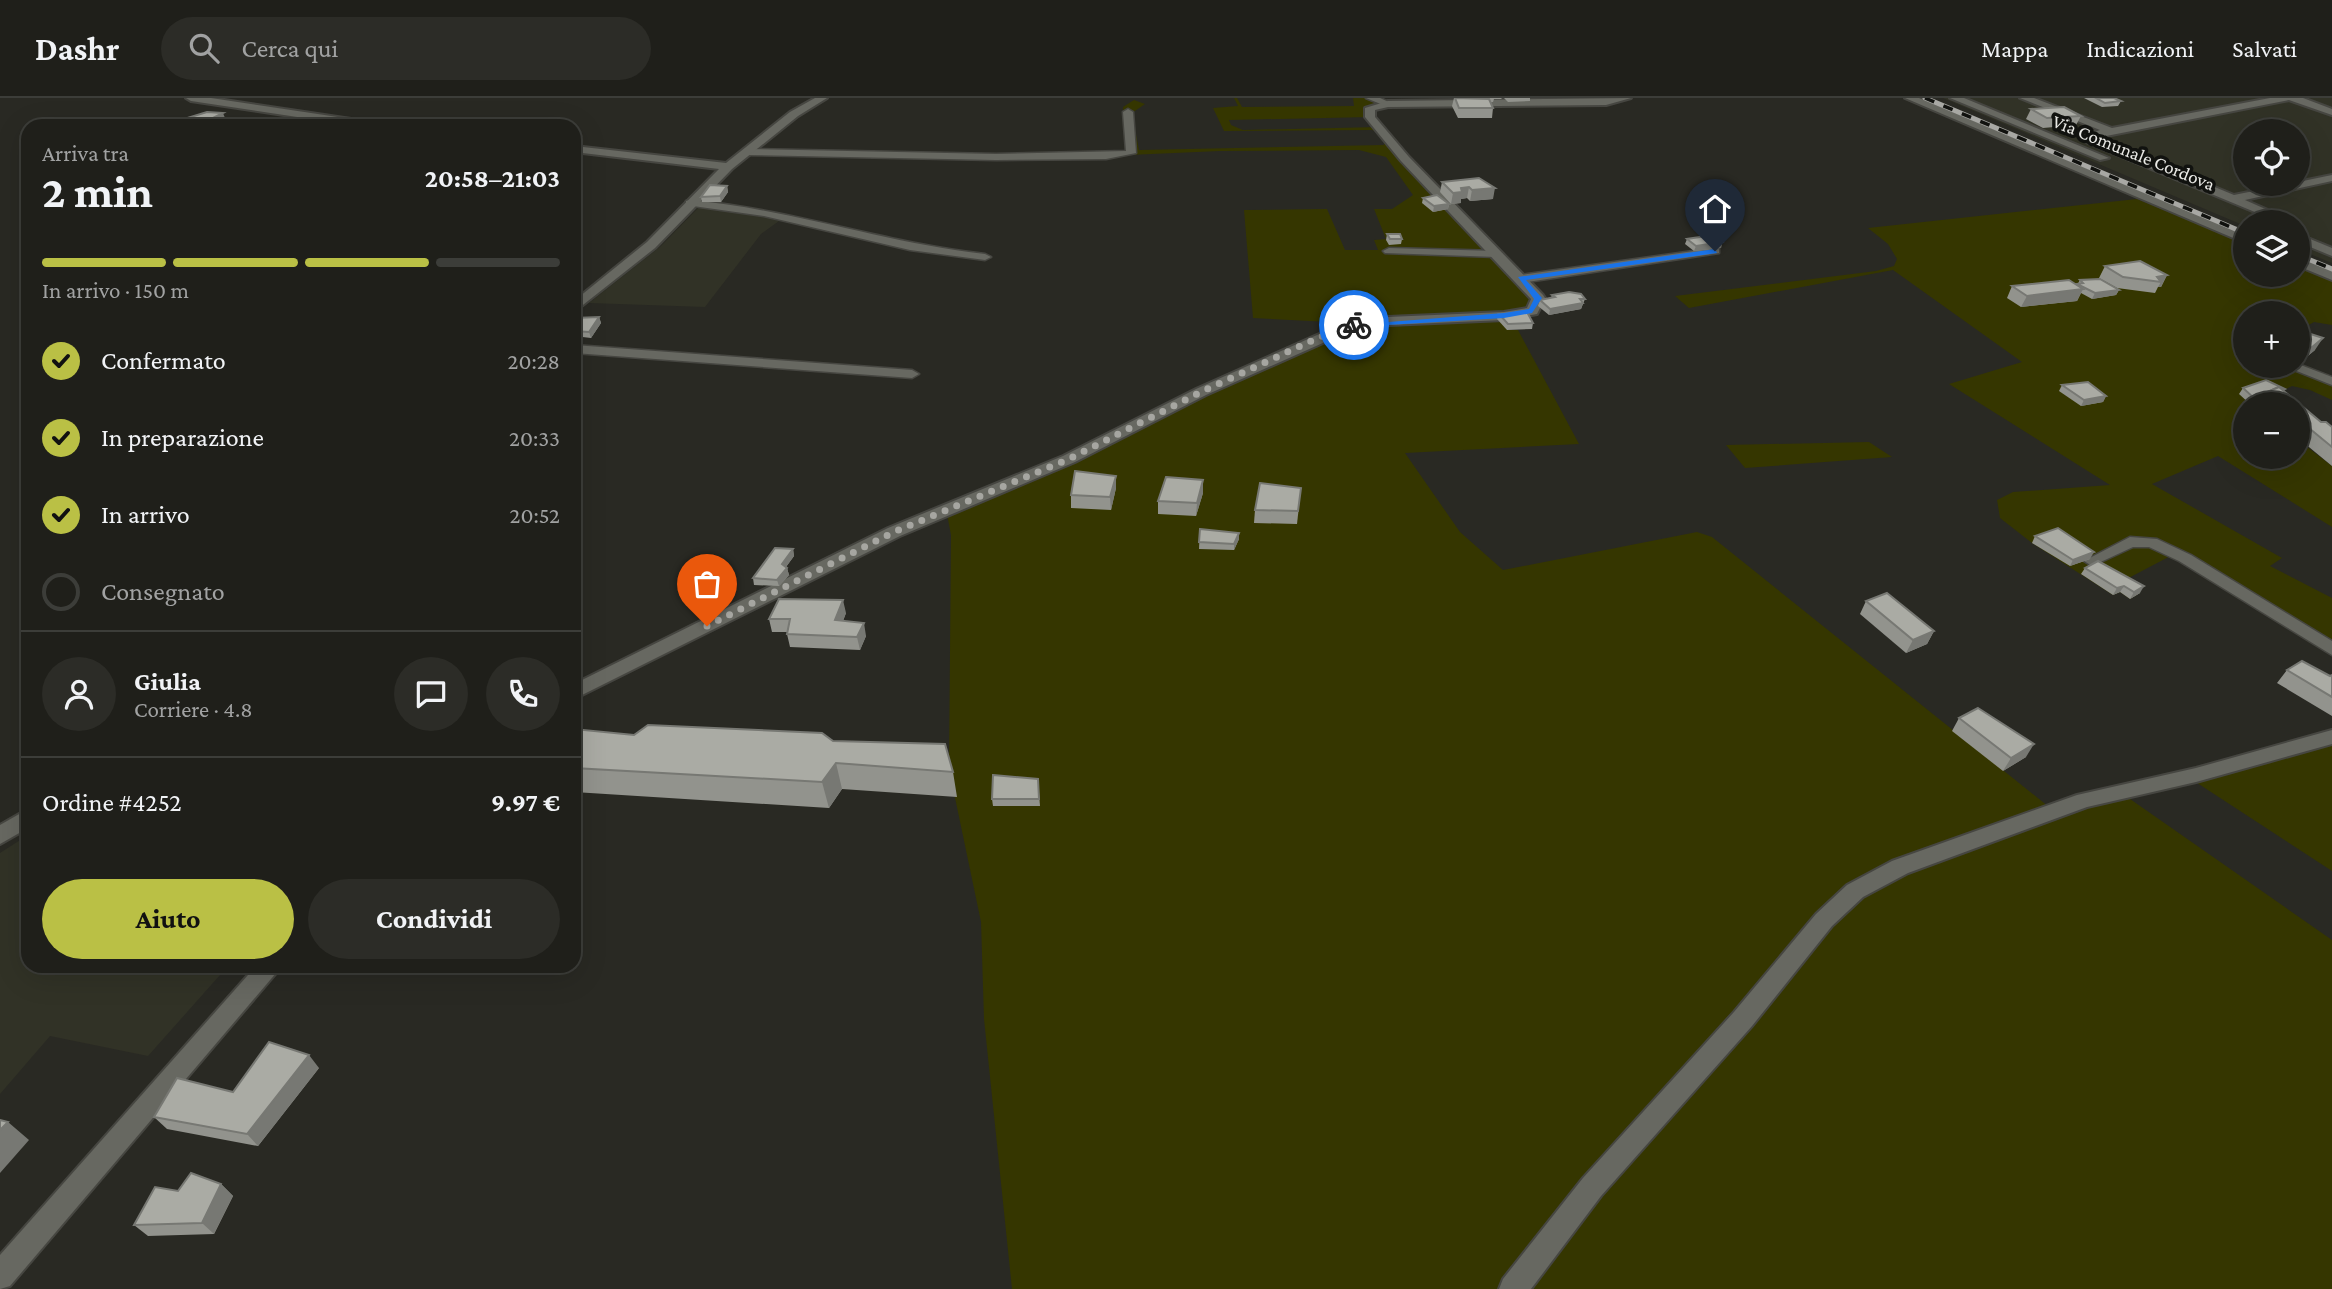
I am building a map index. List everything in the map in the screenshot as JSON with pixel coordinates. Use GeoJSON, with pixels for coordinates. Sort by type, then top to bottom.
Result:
{"type":"FeatureCollection","features":[{"type":"Feature","properties":{"kind":"street"},"geometry":{"type":"LineString","coordinates":[[191,98],[332,119]]}},
{"type":"Feature","properties":{"kind":"street"},"geometry":{"type":"LineString","coordinates":[[581,302],[651,245],[728,167],[794,114],[822,98]]}},
{"type":"Feature","properties":{"kind":"street"},"geometry":{"type":"LineString","coordinates":[[581,688],[894,532],[1069,459],[1201,392],[1339,330],[1388,321],[1504,316],[1532,310],[1538,298],[1405,159],[1370,117],[1370,108],[1388,104],[1593,102],[1626,98]]}},
{"type":"Feature","properties":{"kind":"street"},"geometry":{"type":"LineString","coordinates":[[1910,98],[2233,232]]}},
{"type":"Feature","properties":{"kind":"street","name":"Via Comunale Cordova"},"geometry":{"type":"LineString","coordinates":[[1955,98],[2233,211]]}},
{"type":"Feature","properties":{"kind":"street"},"geometry":{"type":"LineString","coordinates":[[2025,98],[2111,131]]}},
{"type":"Feature","properties":{"kind":"street"},"geometry":{"type":"LineString","coordinates":[[2260,210],[2090,140],[2090,137],[2286,98]]}},
{"type":"Feature","properties":{"kind":"street"},"geometry":{"type":"LineString","coordinates":[[2293,98],[2332,112]]}},
{"type":"Feature","properties":{"kind":"street"},"geometry":{"type":"LineString","coordinates":[[581,150],[728,167]]}},
{"type":"Feature","properties":{"kind":"street"},"geometry":{"type":"LineString","coordinates":[[2233,199],[2332,178]]}},
{"type":"Feature","properties":{"kind":"street"},"geometry":{"type":"LineString","coordinates":[[2310,231],[2332,240]]}},
{"type":"Feature","properties":{"kind":"street"},"geometry":{"type":"LineString","coordinates":[[2310,243],[2332,252]]}},
{"type":"Feature","properties":{"kind":"street"},"geometry":{"type":"LineString","coordinates":[[2310,266],[2332,276]]}},
{"type":"Feature","properties":{"kind":"street"},"geometry":{"type":"LineString","coordinates":[[1513,1289],[1592,1187],[1743,1019],[1824,920],[1855,891],[1900,867],[2084,800],[2196,775],[2332,737]]}},
{"type":"Feature","properties":{"kind":"street"},"geometry":{"type":"LineString","coordinates":[[0,836],[21,822]]}},
{"type":"Feature","properties":{"kind":"street"},"geometry":{"type":"LineString","coordinates":[[0,1276],[264,973]]}},
{"type":"Feature","properties":{"kind":"lane"},"geometry":{"type":"LineString","coordinates":[[1371,98],[1388,104]]}},
{"type":"Feature","properties":{"kind":"lane"},"geometry":{"type":"LineString","coordinates":[[747,152],[1106,156],[1131,153],[1128,112]]}},
{"type":"Feature","properties":{"kind":"lane"},"geometry":{"type":"LineString","coordinates":[[690,203],[753,211],[940,254],[985,257]]}},
{"type":"Feature","properties":{"kind":"lane"},"geometry":{"type":"LineString","coordinates":[[1389,251],[1497,254]]}},
{"type":"Feature","properties":{"kind":"lane"},"geometry":{"type":"LineString","coordinates":[[1521,279],[1715,251]]}},
{"type":"Feature","properties":{"kind":"lane"},"geometry":{"type":"LineString","coordinates":[[581,350],[912,374]]}},
{"type":"Feature","properties":{"kind":"lane"},"geometry":{"type":"LineString","coordinates":[[2310,374],[2332,382]]}},
{"type":"Feature","properties":{"kind":"lane"},"geometry":{"type":"LineString","coordinates":[[2092,561],[2130,542],[2152,542],[2185,558],[2332,649]]}},
{"type":"Feature","properties":{"kind":"shaded area"},"geometry":{"type":"Polygon","coordinates":[[[1234,98],[1237,98],[1242,107],[1354,106],[1353,98],[1373,98],[1388,104],[1370,108],[1370,117],[1229,120],[1231,125],[1243,130],[1379,127],[1538,298],[1507,330],[1518,330],[1579,444],[1405,453],[1460,532],[1503,570],[1697,532],[1712,537],[2054,811],[2120,792],[2332,940],[2332,1289],[1012,1289],[984,1019],[981,922],[949,769],[951,535],[946,509],[1069,459],[1350,323],[1253,318],[1244,210],[1327,209],[1345,250],[1378,250],[1374,240],[1386,239],[1374,209],[1392,209],[1413,195],[1386,157],[1359,150],[1220,151],[1106,156],[1093,153],[1125,150],[1123,107],[1134,100],[1145,104],[1132,113],[1139,150],[1384,145],[1385,134],[1372,130],[1224,131],[1213,108],[1238,106],[1234,98]]]}},
{"type":"Feature","properties":{"kind":"shaded area"},"geometry":{"type":"Polygon","coordinates":[[[1943,98],[2332,98],[2332,263],[2310,254],[2310,210],[2233,210],[2233,221],[1943,98]]]}},
{"type":"Feature","properties":{"kind":"shaded area"},"geometry":{"type":"Polygon","coordinates":[[[2137,199],[2233,239],[2233,287],[2310,287],[2310,272],[2332,281],[2332,325],[2314,322],[2310,324],[2310,301],[2233,301],[2233,378],[2310,378],[2310,370],[2332,378],[2332,400],[2310,390],[2292,386],[2280,392],[2233,392],[2233,465],[2218,456],[2152,484],[2282,558],[2270,566],[2332,598],[2332,642],[2180,551],[2121,582],[2140,593],[2130,599],[2120,592],[2113,595],[2032,543],[2000,518],[1997,500],[2013,492],[2110,485],[1949,384],[2022,362],[1893,270],[1689,308],[1675,296],[1876,271],[1894,266],[1897,259],[1888,244],[1868,228],[2137,199]]]}},
{"type":"Feature","properties":{"kind":"shaded area"},"geometry":{"type":"Polygon","coordinates":[[[701,205],[735,209],[779,221],[761,234],[705,307],[589,303],[661,246],[701,205]]]}},
{"type":"Feature","properties":{"kind":"shaded area"},"geometry":{"type":"Polygon","coordinates":[[[1869,442],[1892,457],[1745,468],[1726,445],[1869,442]]]}},
{"type":"Feature","properties":{"kind":"shaded area"},"geometry":{"type":"Polygon","coordinates":[[[2310,449],[2332,466],[2332,527],[2239,469],[2310,469],[2310,449]]]}},
{"type":"Feature","properties":{"kind":"shaded area"},"geometry":{"type":"Polygon","coordinates":[[[2332,737],[2332,871],[2188,777],[2332,737]]]}},
{"type":"Feature","properties":{"kind":"shaded area"},"geometry":{"type":"Polygon","coordinates":[[[21,840],[21,973],[222,973],[148,1056],[50,1036],[0,1094],[0,853],[21,840]]]}},
{"type":"Feature","properties":{"kind":"building"},"geometry":{"type":"Polygon","coordinates":[[[1455,98],[1489,99],[1493,108],[1459,108],[1455,98]]]}},
{"type":"Feature","properties":{"kind":"building"},"geometry":{"type":"Polygon","coordinates":[[[2096,98],[2114,98],[2121,101],[2105,103],[2096,98]]]}},
{"type":"Feature","properties":{"kind":"building"},"geometry":{"type":"Polygon","coordinates":[[[2064,107],[2081,116],[2047,118],[2031,109],[2064,107]]]}},
{"type":"Feature","properties":{"kind":"building"},"geometry":{"type":"Polygon","coordinates":[[[207,112],[223,113],[211,119],[184,119],[207,112]]]}},
{"type":"Feature","properties":{"kind":"building"},"geometry":{"type":"Polygon","coordinates":[[[1479,178],[1495,188],[1472,190],[1469,187],[1461,188],[1462,192],[1453,193],[1442,182],[1479,178]]]}},
{"type":"Feature","properties":{"kind":"building"},"geometry":{"type":"Polygon","coordinates":[[[710,185],[727,186],[720,196],[701,197],[710,185]]]}},
{"type":"Feature","properties":{"kind":"building"},"geometry":{"type":"Polygon","coordinates":[[[1437,195],[1449,204],[1434,206],[1423,198],[1437,195]]]}},
{"type":"Feature","properties":{"kind":"building"},"geometry":{"type":"Polygon","coordinates":[[[1387,234],[1400,234],[1402,239],[1390,239],[1387,234]]]}},
{"type":"Feature","properties":{"kind":"building"},"geometry":{"type":"Polygon","coordinates":[[[1713,235],[1722,242],[1696,246],[1687,239],[1713,235]]]}},
{"type":"Feature","properties":{"kind":"building"},"geometry":{"type":"Polygon","coordinates":[[[2140,261],[2167,275],[2157,277],[2161,282],[2123,277],[2105,266],[2140,261]]]}},
{"type":"Feature","properties":{"kind":"building"},"geometry":{"type":"Polygon","coordinates":[[[2100,279],[2119,290],[2095,293],[2077,284],[2083,283],[2080,280],[2100,279]]]}},
{"type":"Feature","properties":{"kind":"building"},"geometry":{"type":"Polygon","coordinates":[[[2069,280],[2083,289],[2027,296],[2012,286],[2069,280]]]}},
{"type":"Feature","properties":{"kind":"building"},"geometry":{"type":"Polygon","coordinates":[[[1569,292],[1581,294],[1585,299],[1580,299],[1583,303],[1550,309],[1540,300],[1555,297],[1552,295],[1569,292]]]}},
{"type":"Feature","properties":{"kind":"building"},"geometry":{"type":"Polygon","coordinates":[[[1527,312],[1533,323],[1508,324],[1499,314],[1527,312]]]}},
{"type":"Feature","properties":{"kind":"building"},"geometry":{"type":"Polygon","coordinates":[[[599,317],[589,332],[581,331],[581,318],[599,317]]]}},
{"type":"Feature","properties":{"kind":"building"},"geometry":{"type":"Polygon","coordinates":[[[2310,334],[2323,338],[2310,349],[2310,334]]]}},
{"type":"Feature","properties":{"kind":"building"},"geometry":{"type":"Polygon","coordinates":[[[2266,380],[2285,389],[2279,387],[2267,392],[2247,392],[2243,388],[2266,380]]]}},
{"type":"Feature","properties":{"kind":"building"},"geometry":{"type":"Polygon","coordinates":[[[2088,382],[2106,396],[2084,400],[2062,385],[2088,382]]]}},
{"type":"Feature","properties":{"kind":"building"},"geometry":{"type":"Polygon","coordinates":[[[2279,387],[2285,392],[2267,392],[2279,387]]]}},
{"type":"Feature","properties":{"kind":"building"},"geometry":{"type":"Polygon","coordinates":[[[2310,413],[2332,427],[2332,447],[2310,429],[2310,413]]]}},
{"type":"Feature","properties":{"kind":"building"},"geometry":{"type":"Polygon","coordinates":[[[1075,471],[1116,476],[1110,497],[1071,495],[1075,471]]]}},
{"type":"Feature","properties":{"kind":"building"},"geometry":{"type":"Polygon","coordinates":[[[1166,477],[1203,480],[1197,503],[1158,501],[1166,477]]]}},
{"type":"Feature","properties":{"kind":"building"},"geometry":{"type":"Polygon","coordinates":[[[1260,483],[1301,488],[1298,511],[1255,510],[1260,483]]]}},
{"type":"Feature","properties":{"kind":"building"},"geometry":{"type":"Polygon","coordinates":[[[2058,528],[2094,552],[2073,560],[2035,536],[2058,528]]]}},
{"type":"Feature","properties":{"kind":"building"},"geometry":{"type":"Polygon","coordinates":[[[1200,529],[1239,533],[1234,544],[1199,542],[1200,529]]]}},
{"type":"Feature","properties":{"kind":"building"},"geometry":{"type":"Polygon","coordinates":[[[775,548],[793,549],[782,564],[787,568],[777,580],[753,578],[775,548]]]}},
{"type":"Feature","properties":{"kind":"building"},"geometry":{"type":"Polygon","coordinates":[[[2098,561],[2144,586],[2134,592],[2124,586],[2117,588],[2085,568],[2098,561]]]}},
{"type":"Feature","properties":{"kind":"building"},"geometry":{"type":"Polygon","coordinates":[[[1887,593],[1934,631],[1913,640],[1866,601],[1887,593]]]}},
{"type":"Feature","properties":{"kind":"building"},"geometry":{"type":"Polygon","coordinates":[[[779,599],[843,600],[835,620],[864,623],[857,637],[787,634],[790,619],[769,619],[779,599]]]}},
{"type":"Feature","properties":{"kind":"building"},"geometry":{"type":"Polygon","coordinates":[[[2302,661],[2332,675],[2332,697],[2287,670],[2302,661]]]}},
{"type":"Feature","properties":{"kind":"building"},"geometry":{"type":"Polygon","coordinates":[[[1978,708],[2034,744],[2011,758],[1959,718],[1978,708]]]}},
{"type":"Feature","properties":{"kind":"building"},"geometry":{"type":"Polygon","coordinates":[[[648,725],[822,733],[833,741],[945,744],[953,772],[836,763],[822,782],[581,768],[581,730],[634,735],[648,725]]]}},
{"type":"Feature","properties":{"kind":"building"},"geometry":{"type":"Polygon","coordinates":[[[993,775],[1038,779],[1039,799],[992,799],[993,775]]]}},
{"type":"Feature","properties":{"kind":"building"},"geometry":{"type":"Polygon","coordinates":[[[269,1042],[309,1055],[247,1134],[154,1117],[177,1078],[233,1092],[269,1042]]]}},
{"type":"Feature","properties":{"kind":"building"},"geometry":{"type":"Polygon","coordinates":[[[0,1120],[8,1122],[0,1130],[0,1120]]]}},
{"type":"Feature","properties":{"kind":"building"},"geometry":{"type":"Polygon","coordinates":[[[191,1173],[221,1184],[202,1223],[134,1225],[155,1187],[178,1191],[191,1173]]]}},
{"type":"Feature","properties":{"kind":"railway"},"geometry":{"type":"LineString","coordinates":[[1925,98],[2233,228]]}},
{"type":"Feature","properties":{"kind":"railway"},"geometry":{"type":"LineString","coordinates":[[2310,260],[2332,269]]}},
{"type":"Feature","properties":{"kind":"way so far"},"geometry":{"type":"LineString","coordinates":[[707,626],[894,532],[1069,459],[1201,392],[1320,337],[1354,325]]}},
{"type":"Feature","properties":{"kind":"route"},"geometry":{"type":"LineString","coordinates":[[1354,325],[1504,316],[1532,310],[1538,298],[1521,279],[1715,251]]}}]}
